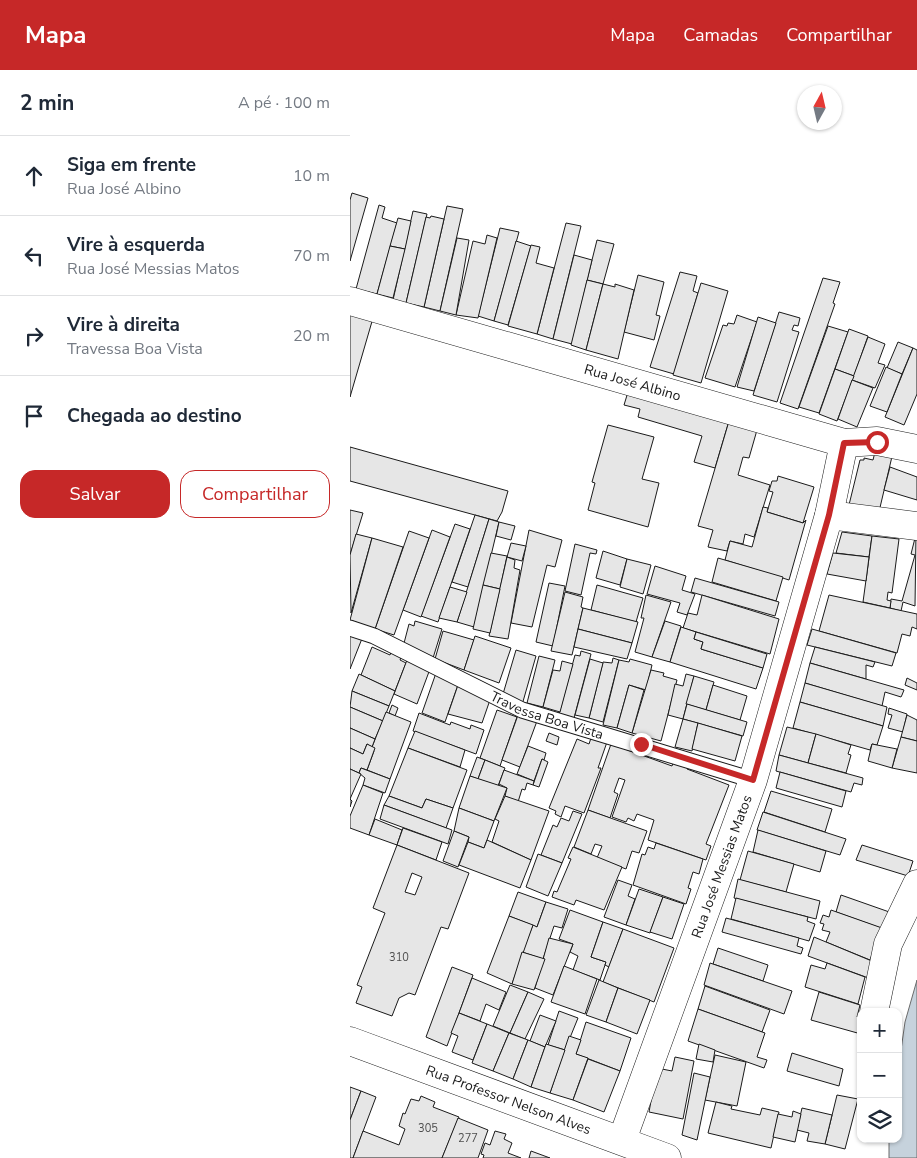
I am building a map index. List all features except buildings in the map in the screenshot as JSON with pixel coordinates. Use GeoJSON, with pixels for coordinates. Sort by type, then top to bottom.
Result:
{"type":"FeatureCollection","features":[{"type":"Feature","properties":{"kind":"street","name":"Rua José Albino"},"geometry":{"type":"LineString","coordinates":[[350,300],[844,443],[877,442],[917,449]]}},
{"type":"Feature","properties":{"kind":"street","name":"Rua José Messias Matos"},"geometry":{"type":"LineString","coordinates":[[622,1140],[753,780],[829,515],[844,443]]}},
{"type":"Feature","properties":{"kind":"street"},"geometry":{"type":"LineString","coordinates":[[829,515],[917,526]]}},
{"type":"Feature","properties":{"kind":"street"},"geometry":{"type":"LineString","coordinates":[[875,1008],[888,944],[917,884]]}},
{"type":"Feature","properties":{"kind":"street","name":"Rua Professor Nelson Alves"},"geometry":{"type":"LineString","coordinates":[[350,1041],[667,1158]]}},
{"type":"Feature","properties":{"kind":"lane","name":"Travessa Boa Vista"},"geometry":{"type":"LineString","coordinates":[[350,628],[374,636],[522,710],[753,780]]}},
{"type":"Feature","properties":{"kind":"shaded area"},"geometry":{"type":"Polygon","coordinates":[[[917,980],[917,1158],[889,1158],[889,1143],[902,1143],[902,1043],[905,1022],[917,980]]]}},
{"type":"Feature","properties":{"kind":"route"},"geometry":{"type":"LineString","coordinates":[[641,744],[753,780],[829,515],[844,443],[877,442]]}}]}
